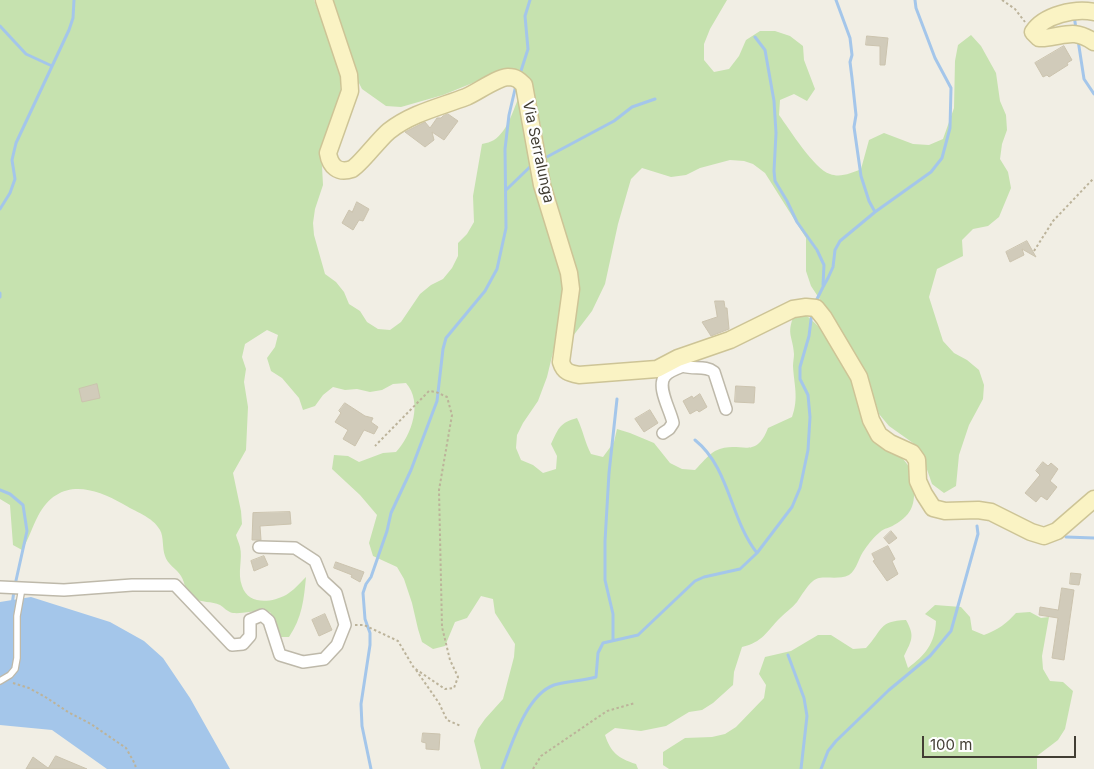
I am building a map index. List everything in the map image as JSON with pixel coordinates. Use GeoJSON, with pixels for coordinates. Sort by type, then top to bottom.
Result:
{"type":"FeatureCollection","features":[{"type":"Feature","properties":{"kind":"street","name":"Via Serralunga"},"geometry":{"type":"LineString","coordinates":[[324,0],[349,75],[350,91],[328,153],[329,162],[336,169],[346,170],[354,168],[387,132],[402,122],[431,109],[467,97],[506,77],[516,78],[524,85],[542,185],[569,273],[571,289],[561,362],[564,369],[569,373],[579,375],[657,369],[684,360],[730,340],[794,309],[816,308],[859,376],[871,420],[879,435],[890,443],[912,453],[917,460],[918,481],[933,508],[945,511],[978,510],[992,512],[1031,532],[1044,536],[1057,531],[1094,499]]}},
{"type":"Feature","properties":{"kind":"street"},"geometry":{"type":"LineString","coordinates":[[1094,12],[1077,10],[1068,12],[1039,24],[1033,32],[1039,38],[1073,33],[1094,42]]}},
{"type":"Feature","properties":{"kind":"street","name":"Via Serralunga"},"geometry":{"type":"LineString","coordinates":[[663,433],[673,423],[662,383],[666,375],[684,360]]}},
{"type":"Feature","properties":{"kind":"street"},"geometry":{"type":"LineString","coordinates":[[684,360],[689,368],[710,369],[714,372],[726,409]]}},
{"type":"Feature","properties":{"kind":"street"},"geometry":{"type":"LineString","coordinates":[[0,587],[64,590],[132,585],[175,585],[232,645],[243,644],[250,636],[250,620],[262,615],[269,621],[280,655],[303,662],[324,659],[337,645],[345,625],[336,593],[323,581],[315,562],[295,548],[259,547]]}},
{"type":"Feature","properties":{"kind":"lane"},"geometry":{"type":"LineString","coordinates":[[1,681],[15,669],[17,616],[22,588]]}},
{"type":"Feature","properties":{"kind":"path"},"geometry":{"type":"LineString","coordinates":[[1002,0],[1015,9],[1033,32]]}},
{"type":"Feature","properties":{"kind":"path"},"geometry":{"type":"LineString","coordinates":[[1034,251],[1053,221],[1094,178]]}},
{"type":"Feature","properties":{"kind":"path"},"geometry":{"type":"LineString","coordinates":[[375,446],[429,391],[447,397],[452,415],[439,490],[442,627],[450,660],[458,677],[454,688],[444,690],[414,668]]}},
{"type":"Feature","properties":{"kind":"path"},"geometry":{"type":"LineString","coordinates":[[345,625],[364,625],[398,641],[414,668],[439,703],[447,720],[461,726]]}},
{"type":"Feature","properties":{"kind":"path"},"geometry":{"type":"LineString","coordinates":[[1,681],[29,688],[91,724],[126,748],[136,769]]}},
{"type":"Feature","properties":{"kind":"path"},"geometry":{"type":"LineString","coordinates":[[532,769],[541,756],[607,711],[635,703]]}},
{"type":"Feature","properties":{"kind":"green space"},"geometry":{"type":"Polygon","coordinates":[[[0,0],[314,0],[340,70],[341,98],[333,122],[321,147],[323,185],[315,209],[314,235],[325,274],[336,282],[344,292],[349,304],[360,311],[367,322],[378,329],[390,330],[401,322],[420,294],[431,285],[443,279],[452,268],[458,256],[458,243],[467,234],[474,222],[473,196],[482,144],[494,140],[503,131],[520,94],[566,283],[561,319],[547,377],[538,401],[517,435],[516,448],[521,460],[533,465],[543,473],[556,469],[557,456],[551,444],[561,427],[577,418],[591,454],[603,457],[614,442],[617,429],[654,443],[670,463],[682,469],[695,470],[712,453],[724,448],[746,448],[758,444],[768,428],[792,417],[796,398],[793,366],[794,354],[790,327],[794,315],[807,316],[835,345],[898,455],[908,466],[913,480],[914,494],[914,501],[910,511],[901,521],[882,531],[874,538],[863,552],[852,573],[844,577],[820,578],[813,581],[795,604],[764,636],[742,647],[734,672],[733,685],[713,703],[702,710],[689,712],[666,726],[641,731],[615,728],[605,735],[613,751],[624,759],[636,764],[638,769],[481,769],[474,741],[478,729],[503,699],[514,657],[515,644],[495,613],[493,599],[481,596],[467,618],[455,622],[445,646],[433,649],[422,642],[404,579],[397,567],[373,556],[369,543],[377,515],[360,495],[332,469],[334,455],[348,456],[359,462],[383,453],[396,452],[411,428],[415,409],[411,391],[406,383],[393,384],[382,390],[370,392],[333,387],[323,395],[315,406],[303,410],[299,398],[282,378],[271,371],[267,358],[275,347],[278,335],[267,330],[245,344],[242,357],[246,369],[244,382],[248,407],[246,450],[233,473],[242,524],[236,535],[241,552],[240,571],[242,586],[249,597],[261,601],[280,598],[306,577],[300,615],[289,637],[276,637],[276,624],[270,612],[233,613],[220,605],[200,601],[191,596],[181,576],[166,559],[163,539],[157,525],[143,515],[99,493],[76,489],[55,496],[46,504],[38,516],[22,550],[13,545],[10,505],[0,499],[0,0]]]}},
{"type":"Feature","properties":{"kind":"green space"},"geometry":{"type":"Polygon","coordinates":[[[333,0],[727,0],[710,29],[704,44],[704,60],[714,72],[729,69],[739,56],[746,40],[760,31],[775,31],[790,36],[803,46],[804,60],[815,89],[807,101],[794,94],[780,100],[779,115],[817,165],[830,174],[838,175],[861,169],[869,140],[884,133],[913,144],[929,145],[943,139],[954,108],[955,61],[958,45],[971,35],[981,46],[996,73],[1000,101],[1006,115],[1007,130],[1002,144],[1000,159],[1008,172],[1011,188],[999,217],[988,226],[973,229],[962,240],[963,256],[937,269],[929,297],[943,341],[954,353],[967,360],[979,370],[984,385],[983,399],[969,425],[959,455],[956,486],[944,493],[932,484],[922,455],[913,443],[889,426],[879,414],[869,383],[854,351],[811,286],[806,271],[806,238],[765,173],[753,164],[730,160],[700,168],[686,175],[671,177],[642,168],[631,179],[618,224],[605,284],[592,311],[573,336],[578,296],[572,255],[550,187],[542,131],[530,82],[504,72],[443,95],[401,107],[386,106],[362,89],[355,75],[333,0]]]}},
{"type":"Feature","properties":{"kind":"green space"},"geometry":{"type":"Polygon","coordinates":[[[935,605],[961,607],[970,617],[972,630],[984,635],[1002,626],[1016,613],[1030,612],[1041,618],[1049,617],[1042,656],[1043,669],[1050,681],[1063,682],[1073,691],[1065,729],[1058,740],[1037,756],[1037,769],[669,769],[663,765],[663,752],[685,738],[712,737],[725,734],[736,727],[764,698],[766,685],[759,674],[765,657],[791,651],[818,635],[831,635],[853,649],[866,648],[882,628],[890,622],[906,620],[911,630],[911,642],[904,656],[908,668],[924,653],[934,636],[936,621],[925,614],[935,605]]]}},
{"type":"Feature","properties":{"kind":"water"},"geometry":{"type":"Polygon","coordinates":[[[31,597],[110,622],[144,641],[163,658],[190,698],[230,769],[107,769],[52,730],[0,725],[0,602],[31,597]]]}},
{"type":"Feature","properties":{"kind":"building"},"geometry":{"type":"Polygon","coordinates":[[[867,36],[888,38],[885,65],[880,65],[880,46],[866,45],[867,36]]]}},
{"type":"Feature","properties":{"kind":"building"},"geometry":{"type":"Polygon","coordinates":[[[1064,46],[1072,60],[1067,63],[1068,65],[1049,77],[1047,75],[1043,77],[1035,63],[1064,46]]]}},
{"type":"Feature","properties":{"kind":"building"},"geometry":{"type":"Polygon","coordinates":[[[448,114],[458,121],[444,140],[432,132],[434,140],[425,147],[405,132],[425,122],[430,128],[437,118],[448,114]]]}},
{"type":"Feature","properties":{"kind":"building"},"geometry":{"type":"Polygon","coordinates":[[[357,202],[369,209],[363,221],[359,220],[353,230],[342,223],[349,210],[352,212],[357,202]]]}},
{"type":"Feature","properties":{"kind":"building"},"geometry":{"type":"Polygon","coordinates":[[[1027,241],[1036,257],[1022,249],[1024,255],[1010,262],[1006,252],[1027,241]]]}},
{"type":"Feature","properties":{"kind":"building"},"geometry":{"type":"Polygon","coordinates":[[[715,301],[724,301],[725,308],[727,308],[729,329],[711,336],[702,322],[717,317],[715,301]]]}},
{"type":"Feature","properties":{"kind":"building"},"geometry":{"type":"Polygon","coordinates":[[[97,384],[100,398],[82,402],[79,389],[97,384]]]}},
{"type":"Feature","properties":{"kind":"building"},"geometry":{"type":"Polygon","coordinates":[[[736,386],[755,387],[754,403],[735,402],[736,386]]]}},
{"type":"Feature","properties":{"kind":"building"},"geometry":{"type":"Polygon","coordinates":[[[700,394],[707,407],[699,412],[697,410],[690,414],[683,401],[700,394]]]}},
{"type":"Feature","properties":{"kind":"building"},"geometry":{"type":"Polygon","coordinates":[[[345,403],[365,416],[373,418],[371,422],[378,427],[374,434],[364,430],[355,446],[343,439],[348,430],[335,422],[341,413],[339,411],[345,403]]]}},
{"type":"Feature","properties":{"kind":"building"},"geometry":{"type":"Polygon","coordinates":[[[650,410],[658,423],[644,432],[635,419],[650,410]]]}},
{"type":"Feature","properties":{"kind":"building"},"geometry":{"type":"Polygon","coordinates":[[[1043,462],[1048,466],[1051,463],[1058,469],[1050,481],[1057,487],[1047,500],[1041,496],[1036,502],[1025,493],[1040,475],[1036,471],[1043,462]]]}},
{"type":"Feature","properties":{"kind":"building"},"geometry":{"type":"Polygon","coordinates":[[[290,512],[291,524],[260,526],[261,540],[252,540],[253,513],[290,512]]]}},
{"type":"Feature","properties":{"kind":"building"},"geometry":{"type":"Polygon","coordinates":[[[891,531],[897,538],[889,544],[884,538],[891,531]]]}},
{"type":"Feature","properties":{"kind":"building"},"geometry":{"type":"Polygon","coordinates":[[[888,546],[895,559],[892,561],[898,574],[887,581],[873,561],[875,560],[872,554],[888,546]]]}},
{"type":"Feature","properties":{"kind":"building"},"geometry":{"type":"Polygon","coordinates":[[[264,556],[268,565],[254,571],[251,561],[264,556]]]}},
{"type":"Feature","properties":{"kind":"building"},"geometry":{"type":"Polygon","coordinates":[[[336,562],[364,572],[360,582],[351,577],[352,575],[334,568],[336,562]]]}},
{"type":"Feature","properties":{"kind":"building"},"geometry":{"type":"Polygon","coordinates":[[[1071,573],[1081,574],[1079,585],[1070,584],[1071,573]]]}},
{"type":"Feature","properties":{"kind":"building"},"geometry":{"type":"Polygon","coordinates":[[[1062,588],[1074,590],[1064,660],[1052,658],[1058,618],[1039,615],[1040,607],[1058,610],[1062,588]]]}},
{"type":"Feature","properties":{"kind":"building"},"geometry":{"type":"Polygon","coordinates":[[[325,614],[332,630],[319,636],[312,620],[325,614]]]}},
{"type":"Feature","properties":{"kind":"building"},"geometry":{"type":"Polygon","coordinates":[[[423,733],[440,734],[439,750],[426,749],[426,743],[422,742],[423,733]]]}},
{"type":"Feature","properties":{"kind":"building"},"geometry":{"type":"Polygon","coordinates":[[[56,756],[87,769],[26,769],[33,757],[48,768],[56,756]]]}},
{"type":"Feature","properties":{"kind":"waterway"},"geometry":{"type":"LineString","coordinates":[[0,209],[10,193],[15,179],[12,160],[16,143],[69,30],[73,18],[74,0]]}},
{"type":"Feature","properties":{"kind":"waterway"},"geometry":{"type":"LineString","coordinates":[[520,74],[528,49],[525,16],[530,0]]}},
{"type":"Feature","properties":{"kind":"waterway"},"geometry":{"type":"LineString","coordinates":[[836,0],[850,38],[852,55],[850,62],[856,115],[854,127],[861,176],[869,201],[875,212]]}},
{"type":"Feature","properties":{"kind":"waterway"},"geometry":{"type":"LineString","coordinates":[[815,303],[833,267],[835,250],[840,241],[875,212],[931,172],[942,158],[950,128],[951,88],[935,58],[916,8],[915,0]]}},
{"type":"Feature","properties":{"kind":"waterway"},"geometry":{"type":"LineString","coordinates":[[1074,15],[1076,29]]}},
{"type":"Feature","properties":{"kind":"waterway"},"geometry":{"type":"LineString","coordinates":[[0,26],[26,54],[52,66]]}},
{"type":"Feature","properties":{"kind":"waterway"},"geometry":{"type":"LineString","coordinates":[[755,37],[765,50],[774,101],[776,133],[775,181],[797,222],[817,250],[824,265],[823,285]]}},
{"type":"Feature","properties":{"kind":"waterway"},"geometry":{"type":"LineString","coordinates":[[1078,40],[1084,79],[1094,94]]}},
{"type":"Feature","properties":{"kind":"waterway"},"geometry":{"type":"LineString","coordinates":[[371,769],[362,726],[361,704],[370,645],[370,633],[365,619],[363,593],[371,577],[387,531],[391,513],[411,470],[437,401],[446,338],[485,291],[497,269],[506,228],[505,149],[509,115],[516,85]]}},
{"type":"Feature","properties":{"kind":"waterway"},"geometry":{"type":"LineString","coordinates":[[543,159],[614,121],[632,107],[655,99]]}},
{"type":"Feature","properties":{"kind":"waterway"},"geometry":{"type":"LineString","coordinates":[[506,190],[533,164]]}},
{"type":"Feature","properties":{"kind":"waterway"},"geometry":{"type":"LineString","coordinates":[[502,769],[521,721],[535,699],[544,690],[554,685],[596,677],[598,653],[603,643],[638,635],[695,581],[704,577],[740,569],[757,553],[792,507],[800,488],[808,450],[810,417],[808,395],[800,379],[800,367],[809,336],[812,312]]}},
{"type":"Feature","properties":{"kind":"waterway"},"geometry":{"type":"LineString","coordinates":[[613,640],[613,614],[605,580],[605,541],[609,473],[617,399]]}},
{"type":"Feature","properties":{"kind":"waterway"},"geometry":{"type":"LineString","coordinates":[[695,440],[716,465],[741,525],[757,553]]}},
{"type":"Feature","properties":{"kind":"waterway"},"geometry":{"type":"LineString","coordinates":[[0,490],[10,494],[23,505],[27,531],[15,585]]}},
{"type":"Feature","properties":{"kind":"waterway"},"geometry":{"type":"LineString","coordinates":[[821,769],[828,751],[836,741],[889,690],[930,656],[951,631],[978,534],[977,526]]}},
{"type":"Feature","properties":{"kind":"waterway"},"geometry":{"type":"LineString","coordinates":[[1066,537],[1094,538]]}},
{"type":"Feature","properties":{"kind":"waterway"},"geometry":{"type":"LineString","coordinates":[[12,605],[14,591]]}},
{"type":"Feature","properties":{"kind":"waterway"},"geometry":{"type":"LineString","coordinates":[[788,655],[804,698],[807,716],[801,769]]}}]}
